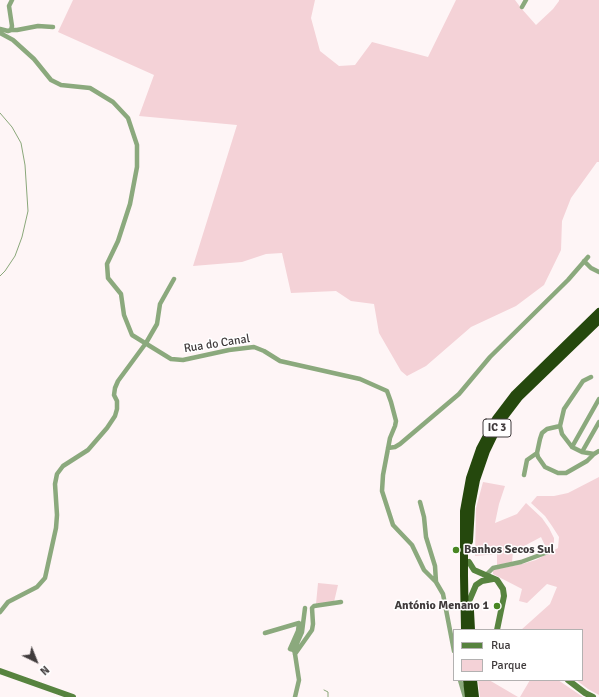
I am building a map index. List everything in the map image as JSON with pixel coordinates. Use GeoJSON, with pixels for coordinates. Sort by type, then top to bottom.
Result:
{"type":"FeatureCollection","features":[{"type":"Feature","properties":{"kind":"highway","name":"IC 3"},"geometry":{"type":"LineString","coordinates":[[465,629],[464,511],[470,478],[480,449],[496,419],[515,394],[599,312]]}},
{"type":"Feature","properties":{"kind":"highway","name":"IC 3"},"geometry":{"type":"LineString","coordinates":[[471,629],[469,562],[471,506],[476,480],[486,451],[500,422],[519,397],[599,320]]}},
{"type":"Feature","properties":{"kind":"highway"},"geometry":{"type":"LineString","coordinates":[[468,681],[469,697]]}},
{"type":"Feature","properties":{"kind":"highway"},"geometry":{"type":"LineString","coordinates":[[473,681],[475,697]]}},
{"type":"Feature","properties":{"kind":"street"},"geometry":{"type":"LineString","coordinates":[[11,30],[12,26],[9,6],[12,0]]}},
{"type":"Feature","properties":{"kind":"street"},"geometry":{"type":"LineString","coordinates":[[522,7],[526,0]]}},
{"type":"Feature","properties":{"kind":"street"},"geometry":{"type":"LineString","coordinates":[[0,29],[8,31],[38,26],[53,27]]}},
{"type":"Feature","properties":{"kind":"street","name":"Rua do Canal"},"geometry":{"type":"LineString","coordinates":[[0,33],[13,40],[34,59],[51,80],[61,85],[90,88],[113,102],[128,118],[137,145],[137,167],[130,204],[118,241],[107,264],[108,278],[121,294],[124,315],[132,334],[172,359],[183,360],[229,350],[254,347],[264,350],[280,361],[360,379],[387,392],[392,402],[396,421],[388,448],[383,475],[382,491],[393,525],[412,545],[424,570],[436,582],[443,594],[453,646]]}},
{"type":"Feature","properties":{"kind":"street"},"geometry":{"type":"LineString","coordinates":[[388,448],[395,447],[400,444],[459,394],[490,357],[568,280],[586,259],[591,268],[599,272]]}},
{"type":"Feature","properties":{"kind":"street"},"geometry":{"type":"LineString","coordinates":[[0,612],[8,602],[37,587],[45,578],[56,528],[57,515],[55,484],[57,474],[63,466],[88,450],[115,416],[117,401],[114,395],[118,381],[146,343],[157,324],[160,304],[174,279]]}},
{"type":"Feature","properties":{"kind":"street"},"geometry":{"type":"LineString","coordinates":[[591,377],[583,381],[564,409],[560,426],[562,434],[572,447],[582,452],[597,453]]}},
{"type":"Feature","properties":{"kind":"street"},"geometry":{"type":"LineString","coordinates":[[572,447],[599,399]]}},
{"type":"Feature","properties":{"kind":"street"},"geometry":{"type":"LineString","coordinates":[[582,452],[599,422]]}},
{"type":"Feature","properties":{"kind":"street"},"geometry":{"type":"LineString","coordinates":[[524,476],[527,460],[536,453],[542,433],[547,429],[560,426]]}},
{"type":"Feature","properties":{"kind":"street"},"geometry":{"type":"LineString","coordinates":[[536,453],[545,467],[558,473],[566,473],[587,461],[597,453]]}},
{"type":"Feature","properties":{"kind":"street"},"geometry":{"type":"LineString","coordinates":[[420,502],[424,517],[426,537],[435,566],[436,582]]}},
{"type":"Feature","properties":{"kind":"street"},"geometry":{"type":"LineString","coordinates":[[486,575],[493,568],[521,562],[548,552]]}},
{"type":"Feature","properties":{"kind":"street"},"geometry":{"type":"LineString","coordinates":[[469,562],[474,570],[493,579],[500,584],[503,589],[504,596],[497,629]]}},
{"type":"Feature","properties":{"kind":"street"},"geometry":{"type":"LineString","coordinates":[[470,599],[476,585],[482,581],[493,579]]}},
{"type":"Feature","properties":{"kind":"street"},"geometry":{"type":"LineString","coordinates":[[294,652],[312,630],[312,608],[314,606],[341,602]]}},
{"type":"Feature","properties":{"kind":"street"},"geometry":{"type":"LineString","coordinates":[[295,697],[299,680],[294,652],[302,632],[305,608]]}},
{"type":"Feature","properties":{"kind":"street"},"geometry":{"type":"LineString","coordinates":[[265,633],[299,623],[298,631],[290,649],[294,652]]}},
{"type":"Feature","properties":{"kind":"street"},"geometry":{"type":"LineString","coordinates":[[0,671],[73,697]]}},
{"type":"Feature","properties":{"kind":"street"},"geometry":{"type":"LineString","coordinates":[[460,681],[465,697]]}},
{"type":"Feature","properties":{"kind":"street"},"geometry":{"type":"LineString","coordinates":[[569,681],[593,697]]}},
{"type":"Feature","properties":{"kind":"green space"},"geometry":{"type":"Polygon","coordinates":[[[73,0],[315,0],[311,18],[320,51],[339,66],[355,65],[372,42],[428,57],[456,0],[515,0],[536,25],[553,9],[559,0],[599,0],[599,162],[597,162],[571,198],[562,221],[561,250],[544,285],[516,306],[471,327],[426,366],[407,376],[401,371],[379,333],[374,304],[351,301],[336,291],[291,293],[282,253],[266,254],[242,262],[193,266],[237,125],[139,116],[154,75],[58,32],[73,0]]]}},
{"type":"Feature","properties":{"kind":"green space"},"geometry":{"type":"Polygon","coordinates":[[[599,477],[599,695],[577,681],[583,681],[583,629],[522,629],[550,604],[557,587],[547,584],[527,603],[519,601],[522,589],[493,574],[493,570],[536,560],[558,548],[559,537],[545,516],[531,503],[537,496],[554,496],[568,493],[599,477]]]}},
{"type":"Feature","properties":{"kind":"green space"},"geometry":{"type":"Polygon","coordinates":[[[483,482],[505,486],[495,523],[517,514],[526,503],[542,518],[549,528],[554,538],[554,545],[547,550],[541,537],[513,552],[512,562],[497,565],[497,554],[475,556],[476,508],[483,482]]]}},
{"type":"Feature","properties":{"kind":"green space"},"geometry":{"type":"Polygon","coordinates":[[[318,583],[338,585],[334,602],[316,604],[318,583]]]}},
{"type":"Feature","properties":{"kind":"green space"},"geometry":{"type":"Polygon","coordinates":[[[478,681],[491,681],[518,697],[480,697],[478,681]]]}},
{"type":"Feature","properties":{"kind":"green space"},"geometry":{"type":"Polygon","coordinates":[[[529,681],[559,681],[583,697],[520,697],[529,681]]]}},
{"type":"Feature","properties":{"kind":"waterway"},"geometry":{"type":"LineString","coordinates":[[0,113],[12,127],[21,143],[25,165],[28,211],[22,237],[15,256],[0,276]]}},
{"type":"Feature","properties":{"kind":"waterway"},"geometry":{"type":"LineString","coordinates":[[324,690],[328,692],[328,697]]}},
{"type":"Feature","properties":{"kind":"place","name":"Banhos Secos Sul"},"geometry":{"type":"Point","coordinates":[456,550]}},
{"type":"Feature","properties":{"kind":"place","name":"António Menano 1"},"geometry":{"type":"Point","coordinates":[497,606]}}]}
